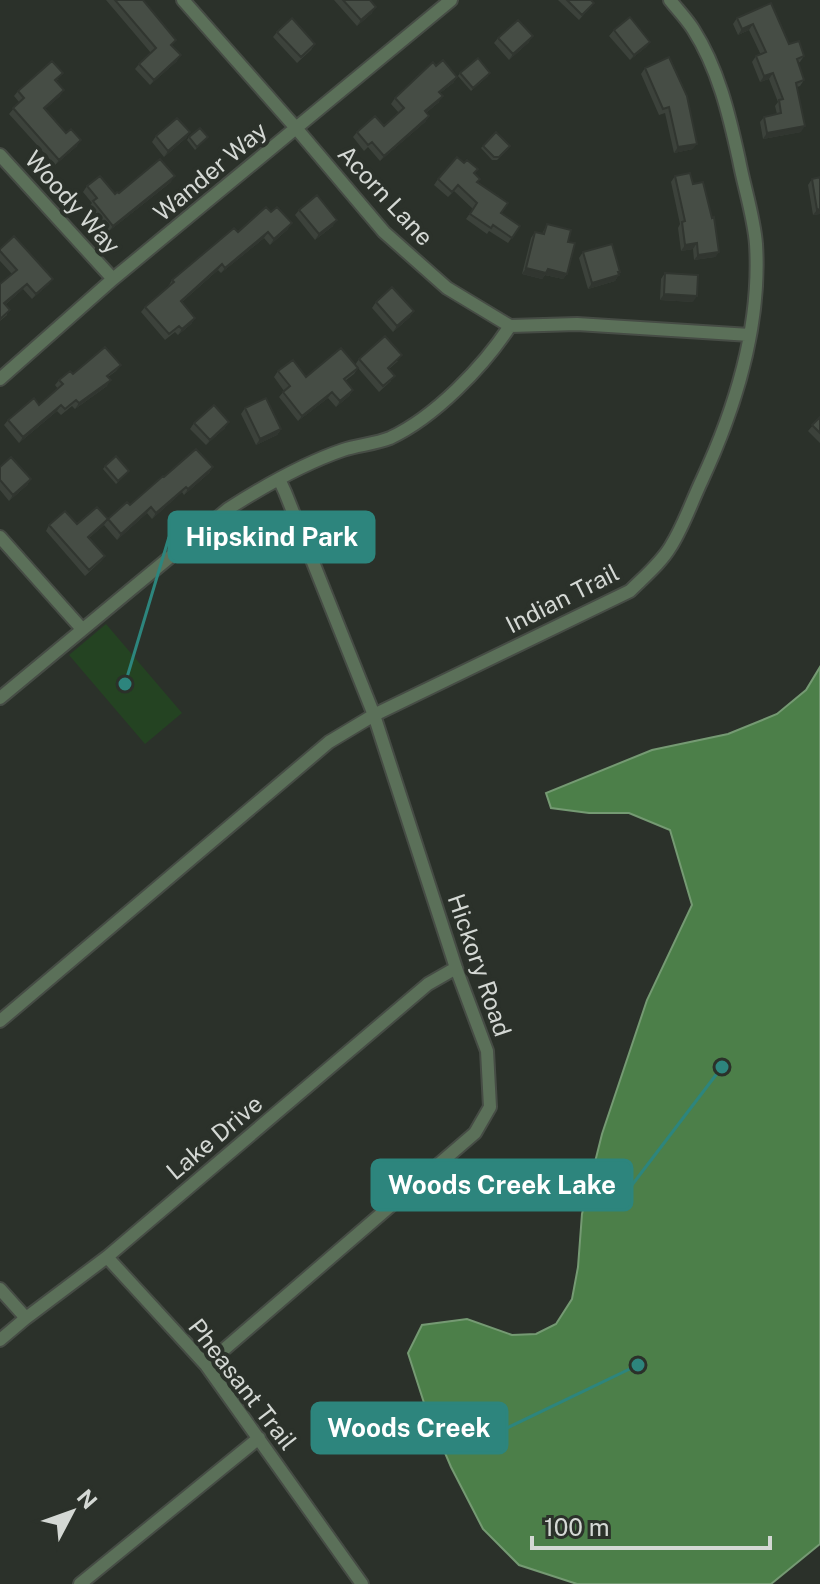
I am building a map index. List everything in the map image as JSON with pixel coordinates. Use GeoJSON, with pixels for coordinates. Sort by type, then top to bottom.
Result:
{"type":"FeatureCollection","features":[{"type":"Feature","properties":{"kind":"street","name":"Acorn Lane"},"geometry":{"type":"LineString","coordinates":[[183,0],[384,232],[447,288],[510,326]]}},
{"type":"Feature","properties":{"kind":"street","name":"Wander Way"},"geometry":{"type":"LineString","coordinates":[[0,379],[113,279],[451,0]]}},
{"type":"Feature","properties":{"kind":"street","name":"Indian Trail"},"geometry":{"type":"LineString","coordinates":[[0,1021],[329,742],[374,715],[630,591],[671,546],[713,457],[729,412],[750,335],[756,242],[731,122],[716,73],[692,28],[670,0]]}},
{"type":"Feature","properties":{"kind":"street","name":"Woody Way"},"geometry":{"type":"LineString","coordinates":[[0,155],[113,279]]}},
{"type":"Feature","properties":{"kind":"street"},"geometry":{"type":"LineString","coordinates":[[0,698],[228,509],[279,479],[343,450],[388,439],[418,421],[467,378],[494,350],[510,326],[577,324],[750,335]]}},
{"type":"Feature","properties":{"kind":"street","name":"Hickory Road"},"geometry":{"type":"LineString","coordinates":[[206,1365],[475,1133],[490,1107],[487,1051],[456,968],[374,715],[279,479]]}},
{"type":"Feature","properties":{"kind":"street"},"geometry":{"type":"LineString","coordinates":[[0,537],[82,629]]}},
{"type":"Feature","properties":{"kind":"street","name":"Lake Drive"},"geometry":{"type":"LineString","coordinates":[[0,1340],[107,1257],[428,984],[456,968]]}},
{"type":"Feature","properties":{"kind":"street","name":"Pheasant Trail"},"geometry":{"type":"LineString","coordinates":[[107,1257],[206,1365],[362,1584]]}},
{"type":"Feature","properties":{"kind":"street"},"geometry":{"type":"LineString","coordinates":[[0,1289],[26,1318]]}},
{"type":"Feature","properties":{"kind":"street"},"geometry":{"type":"LineString","coordinates":[[80,1584],[259,1438]]}},
{"type":"Feature","properties":{"kind":"shaded area"},"geometry":{"type":"Polygon","coordinates":[[[106,624],[182,713],[145,744],[69,655],[106,624]]]}},
{"type":"Feature","properties":{"kind":"shaded area"},"geometry":{"type":"Polygon","coordinates":[[[820,667],[820,1544],[771,1584],[577,1584],[519,1565],[483,1529],[451,1467],[425,1406],[408,1353],[422,1325],[467,1319],[512,1335],[536,1334],[556,1324],[572,1299],[582,1214],[602,1134],[647,1000],[692,905],[670,830],[629,813],[589,813],[551,808],[546,793],[652,750],[728,734],[777,714],[806,690],[820,667]]]}},
{"type":"Feature","properties":{"kind":"building"},"geometry":{"type":"Polygon","coordinates":[[[115,0],[143,0],[176,40],[171,45],[181,55],[154,80],[139,64],[156,48],[115,0]]]}},
{"type":"Feature","properties":{"kind":"building"},"geometry":{"type":"Polygon","coordinates":[[[343,0],[370,0],[376,7],[361,20],[343,0]]]}},
{"type":"Feature","properties":{"kind":"building"},"geometry":{"type":"Polygon","coordinates":[[[567,0],[591,0],[594,3],[582,15],[567,0]]]}},
{"type":"Feature","properties":{"kind":"building"},"geometry":{"type":"Polygon","coordinates":[[[771,3],[789,44],[799,41],[804,56],[797,59],[804,80],[796,83],[805,126],[767,133],[764,117],[781,113],[779,100],[783,99],[773,73],[764,76],[756,56],[766,52],[753,24],[742,29],[737,18],[771,3]]]}},
{"type":"Feature","properties":{"kind":"building"},"geometry":{"type":"Polygon","coordinates":[[[630,17],[650,42],[634,55],[614,30],[630,17]]]}},
{"type":"Feature","properties":{"kind":"building"},"geometry":{"type":"Polygon","coordinates":[[[292,18],[315,44],[301,57],[277,32],[292,18]]]}},
{"type":"Feature","properties":{"kind":"building"},"geometry":{"type":"Polygon","coordinates":[[[518,20],[533,36],[513,54],[498,38],[518,20]]]}},
{"type":"Feature","properties":{"kind":"building"},"geometry":{"type":"Polygon","coordinates":[[[669,57],[687,96],[697,144],[678,147],[669,107],[663,109],[645,68],[669,57]]]}},
{"type":"Feature","properties":{"kind":"building"},"geometry":{"type":"Polygon","coordinates":[[[478,58],[490,73],[473,88],[460,73],[478,58]]]}},
{"type":"Feature","properties":{"kind":"building"},"geometry":{"type":"Polygon","coordinates":[[[443,60],[457,77],[439,92],[443,96],[425,111],[429,116],[384,156],[372,142],[368,145],[357,132],[375,116],[384,126],[404,108],[395,98],[433,62],[436,66],[443,60]]]}},
{"type":"Feature","properties":{"kind":"building"},"geometry":{"type":"Polygon","coordinates":[[[52,61],[63,73],[55,80],[64,90],[44,108],[66,133],[71,129],[81,140],[59,160],[13,108],[24,98],[18,91],[52,61]]]}},
{"type":"Feature","properties":{"kind":"building"},"geometry":{"type":"Polygon","coordinates":[[[177,118],[190,132],[168,151],[156,136],[177,118]]]}},
{"type":"Feature","properties":{"kind":"building"},"geometry":{"type":"Polygon","coordinates":[[[200,128],[208,137],[197,147],[189,137],[200,128]]]}},
{"type":"Feature","properties":{"kind":"building"},"geometry":{"type":"Polygon","coordinates":[[[496,132],[510,146],[499,157],[494,157],[483,146],[496,132]]]}},
{"type":"Feature","properties":{"kind":"building"},"geometry":{"type":"Polygon","coordinates":[[[457,157],[478,169],[474,173],[480,179],[477,182],[508,203],[501,213],[520,226],[512,238],[470,214],[477,203],[458,185],[452,192],[438,179],[457,157]]]}},
{"type":"Feature","properties":{"kind":"building"},"geometry":{"type":"Polygon","coordinates":[[[160,159],[175,176],[113,226],[93,201],[97,198],[87,186],[100,176],[115,194],[119,193],[160,159]]]}},
{"type":"Feature","properties":{"kind":"building"},"geometry":{"type":"Polygon","coordinates":[[[690,173],[693,184],[703,182],[714,217],[719,252],[698,255],[697,243],[685,245],[682,222],[685,221],[675,176],[690,173]]]}},
{"type":"Feature","properties":{"kind":"building"},"geometry":{"type":"Polygon","coordinates":[[[820,177],[820,209],[817,210],[812,179],[820,177]]]}},
{"type":"Feature","properties":{"kind":"building"},"geometry":{"type":"Polygon","coordinates":[[[317,195],[337,220],[319,234],[299,210],[317,195]]]}},
{"type":"Feature","properties":{"kind":"building"},"geometry":{"type":"Polygon","coordinates":[[[266,207],[271,212],[277,207],[292,223],[274,239],[268,232],[225,268],[222,264],[181,301],[195,318],[182,329],[179,326],[169,334],[145,307],[234,228],[238,232],[266,207]]]}},
{"type":"Feature","properties":{"kind":"building"},"geometry":{"type":"Polygon","coordinates":[[[547,224],[571,230],[568,242],[575,243],[567,274],[526,268],[535,232],[544,234],[547,224]]]}},
{"type":"Feature","properties":{"kind":"building"},"geometry":{"type":"Polygon","coordinates":[[[14,236],[53,279],[36,294],[27,284],[4,303],[10,310],[0,319],[0,284],[17,270],[0,249],[14,236]]]}},
{"type":"Feature","properties":{"kind":"building"},"geometry":{"type":"Polygon","coordinates":[[[612,244],[619,275],[592,283],[583,252],[612,244]]]}},
{"type":"Feature","properties":{"kind":"building"},"geometry":{"type":"Polygon","coordinates":[[[665,273],[698,275],[697,296],[664,294],[665,273]]]}},
{"type":"Feature","properties":{"kind":"building"},"geometry":{"type":"Polygon","coordinates":[[[392,287],[414,311],[397,326],[376,302],[392,287]]]}},
{"type":"Feature","properties":{"kind":"building"},"geometry":{"type":"Polygon","coordinates":[[[385,336],[402,355],[388,368],[395,376],[383,386],[359,359],[385,336]]]}},
{"type":"Feature","properties":{"kind":"building"},"geometry":{"type":"Polygon","coordinates":[[[105,347],[121,365],[107,376],[111,380],[79,403],[76,400],[65,409],[61,405],[23,437],[8,420],[34,398],[39,405],[63,384],[59,380],[70,371],[73,374],[105,347]]]}},
{"type":"Feature","properties":{"kind":"building"},"geometry":{"type":"Polygon","coordinates":[[[341,348],[358,368],[344,379],[353,390],[340,401],[332,392],[302,416],[283,392],[290,386],[278,371],[293,360],[306,377],[341,348]]]}},
{"type":"Feature","properties":{"kind":"building"},"geometry":{"type":"Polygon","coordinates":[[[266,398],[281,429],[260,439],[245,408],[266,398]]]}},
{"type":"Feature","properties":{"kind":"building"},"geometry":{"type":"Polygon","coordinates":[[[214,405],[229,422],[210,440],[194,423],[214,405]]]}},
{"type":"Feature","properties":{"kind":"building"},"geometry":{"type":"Polygon","coordinates":[[[820,417],[820,433],[812,425],[820,417]]]}},
{"type":"Feature","properties":{"kind":"building"},"geometry":{"type":"Polygon","coordinates":[[[196,449],[213,467],[156,513],[151,507],[121,534],[108,519],[127,502],[130,505],[196,449]]]}},
{"type":"Feature","properties":{"kind":"building"},"geometry":{"type":"Polygon","coordinates":[[[116,456],[129,471],[118,481],[105,466],[116,456]]]}},
{"type":"Feature","properties":{"kind":"building"},"geometry":{"type":"Polygon","coordinates":[[[11,457],[31,479],[13,495],[0,480],[0,467],[11,457]]]}},
{"type":"Feature","properties":{"kind":"building"},"geometry":{"type":"Polygon","coordinates":[[[97,507],[108,519],[88,537],[105,556],[89,570],[49,525],[65,511],[77,524],[97,507]]]}},
{"type":"Feature","properties":{"kind":"place","name":"Hipskind Park"},"geometry":{"type":"Point","coordinates":[125,684]}},
{"type":"Feature","properties":{"kind":"place","name":"Woods Creek Lake"},"geometry":{"type":"Point","coordinates":[722,1067]}},
{"type":"Feature","properties":{"kind":"place","name":"Woods Creek"},"geometry":{"type":"Point","coordinates":[638,1365]}}]}
